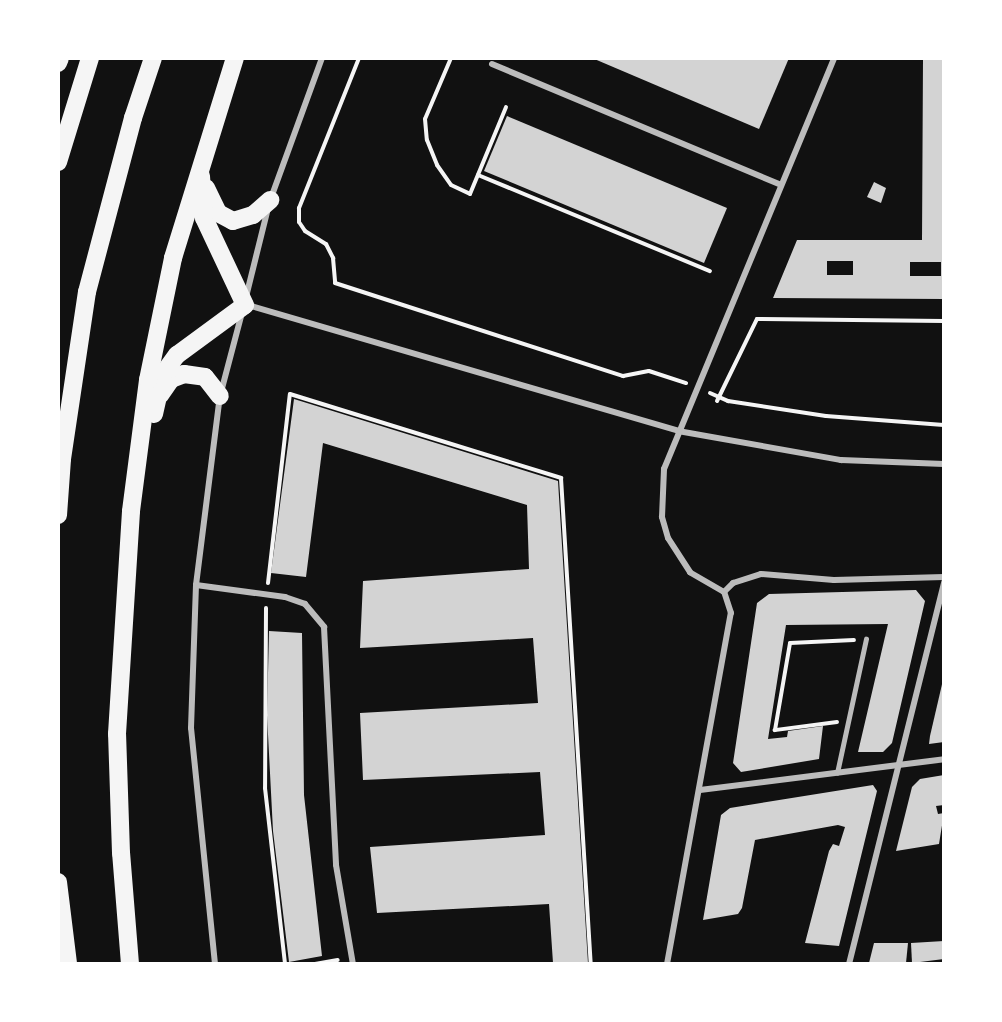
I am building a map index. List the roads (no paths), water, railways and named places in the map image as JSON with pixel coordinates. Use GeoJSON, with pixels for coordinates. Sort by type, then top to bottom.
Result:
{"type":"FeatureCollection","features":[{"type":"Feature","properties":{"kind":"highway"},"geometry":{"type":"LineString","coordinates":[[58,162],[90,58]]}},
{"type":"Feature","properties":{"kind":"highway"},"geometry":{"type":"LineString","coordinates":[[58,515],[62,459],[87,292],[133,118],[153,58]]}},
{"type":"Feature","properties":{"kind":"highway"},"geometry":{"type":"LineString","coordinates":[[130,963],[121,853],[117,734],[130,511],[147,380],[173,258],[235,58]]}},
{"type":"Feature","properties":{"kind":"highway"},"geometry":{"type":"LineString","coordinates":[[201,168],[218,213],[234,221],[253,215],[270,200]]}},
{"type":"Feature","properties":{"kind":"highway"},"geometry":{"type":"LineString","coordinates":[[130,511],[145,473],[156,402],[163,374],[177,355],[245,305],[204,218],[201,168]]}},
{"type":"Feature","properties":{"kind":"highway"},"geometry":{"type":"LineString","coordinates":[[156,402],[165,386],[184,374],[205,378],[220,396]]}},
{"type":"Feature","properties":{"kind":"highway"},"geometry":{"type":"LineString","coordinates":[[58,882],[68,963]]}},
{"type":"Feature","properties":{"kind":"street"},"geometry":{"type":"LineString","coordinates":[[215,963],[191,728],[196,585],[220,396],[270,200],[322,58]]}},
{"type":"Feature","properties":{"kind":"street"},"geometry":{"type":"LineString","coordinates":[[667,963],[731,613],[724,592],[690,572],[668,538],[661,493],[664,469],[834,58]]}},
{"type":"Feature","properties":{"kind":"street"},"geometry":{"type":"LineString","coordinates":[[492,64],[781,185]]}},
{"type":"Feature","properties":{"kind":"street"},"geometry":{"type":"LineString","coordinates":[[245,305],[678,431],[841,460],[944,464]]}},
{"type":"Feature","properties":{"kind":"street"},"geometry":{"type":"LineString","coordinates":[[724,592],[733,583],[761,574],[834,580],[944,577]]}},
{"type":"Feature","properties":{"kind":"street"},"geometry":{"type":"LineString","coordinates":[[849,963],[944,582]]}},
{"type":"Feature","properties":{"kind":"street"},"geometry":{"type":"LineString","coordinates":[[196,585],[267,594],[305,604],[324,627],[336,865],[353,960]]}},
{"type":"Feature","properties":{"kind":"street"},"geometry":{"type":"LineString","coordinates":[[700,790],[944,759]]}},
{"type":"Feature","properties":{"kind":"lane"},"geometry":{"type":"LineString","coordinates":[[837,773],[846,720],[866,639]]}}]}
